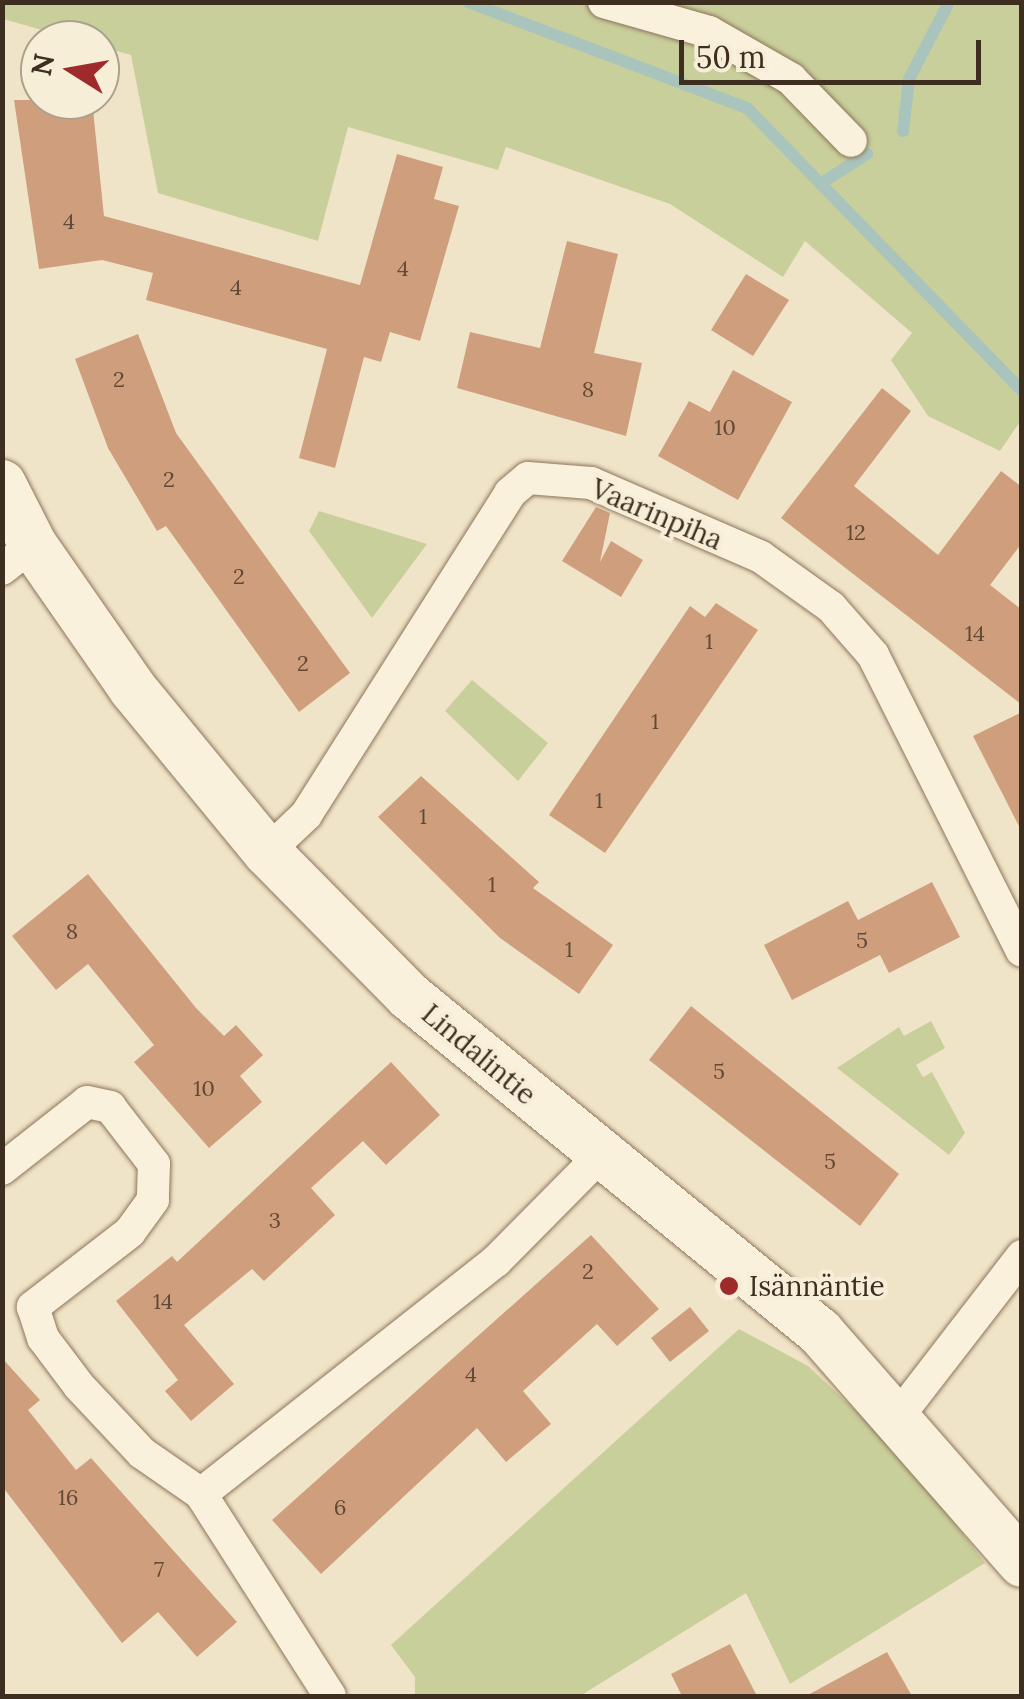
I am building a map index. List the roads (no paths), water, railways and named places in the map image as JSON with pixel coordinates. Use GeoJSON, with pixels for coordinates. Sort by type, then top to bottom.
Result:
{"type":"FeatureCollection","features":[{"type":"Feature","properties":{"kind":"street"},"geometry":{"type":"LineString","coordinates":[[604,2],[709,32],[790,79],[851,141]]}},
{"type":"Feature","properties":{"kind":"street","name":"Vaarinpiha"},"geometry":{"type":"LineString","coordinates":[[267,852],[306,816],[510,493],[528,478],[591,483],[761,557],[831,607],[873,656],[1022,951]]}},
{"type":"Feature","properties":{"kind":"street","name":"Lindalintie"},"geometry":{"type":"LineString","coordinates":[[2,484],[18,557],[267,852],[409,996],[820,1332],[900,1414],[1022,1563]]}},
{"type":"Feature","properties":{"kind":"street"},"geometry":{"type":"LineString","coordinates":[[2,1168],[87,1102],[110,1107],[154,1164],[152,1200],[130,1232],[33,1306],[43,1338],[79,1386],[142,1454],[201,1494],[330,1696]]}},
{"type":"Feature","properties":{"kind":"street"},"geometry":{"type":"LineString","coordinates":[[201,1494],[496,1261],[601,1155]]}},
{"type":"Feature","properties":{"kind":"street"},"geometry":{"type":"LineString","coordinates":[[900,1414],[1022,1256]]}},
{"type":"Feature","properties":{"kind":"waterway"},"geometry":{"type":"LineString","coordinates":[[468,2],[747,108],[1022,391]]}},
{"type":"Feature","properties":{"kind":"waterway"},"geometry":{"type":"LineString","coordinates":[[903,131],[909,79],[949,2]]}},
{"type":"Feature","properties":{"kind":"waterway"},"geometry":{"type":"LineString","coordinates":[[820,184],[867,154]]}},
{"type":"Feature","properties":{"kind":"place","name":"Isännäntie"},"geometry":{"type":"Point","coordinates":[729,1286]}}]}
